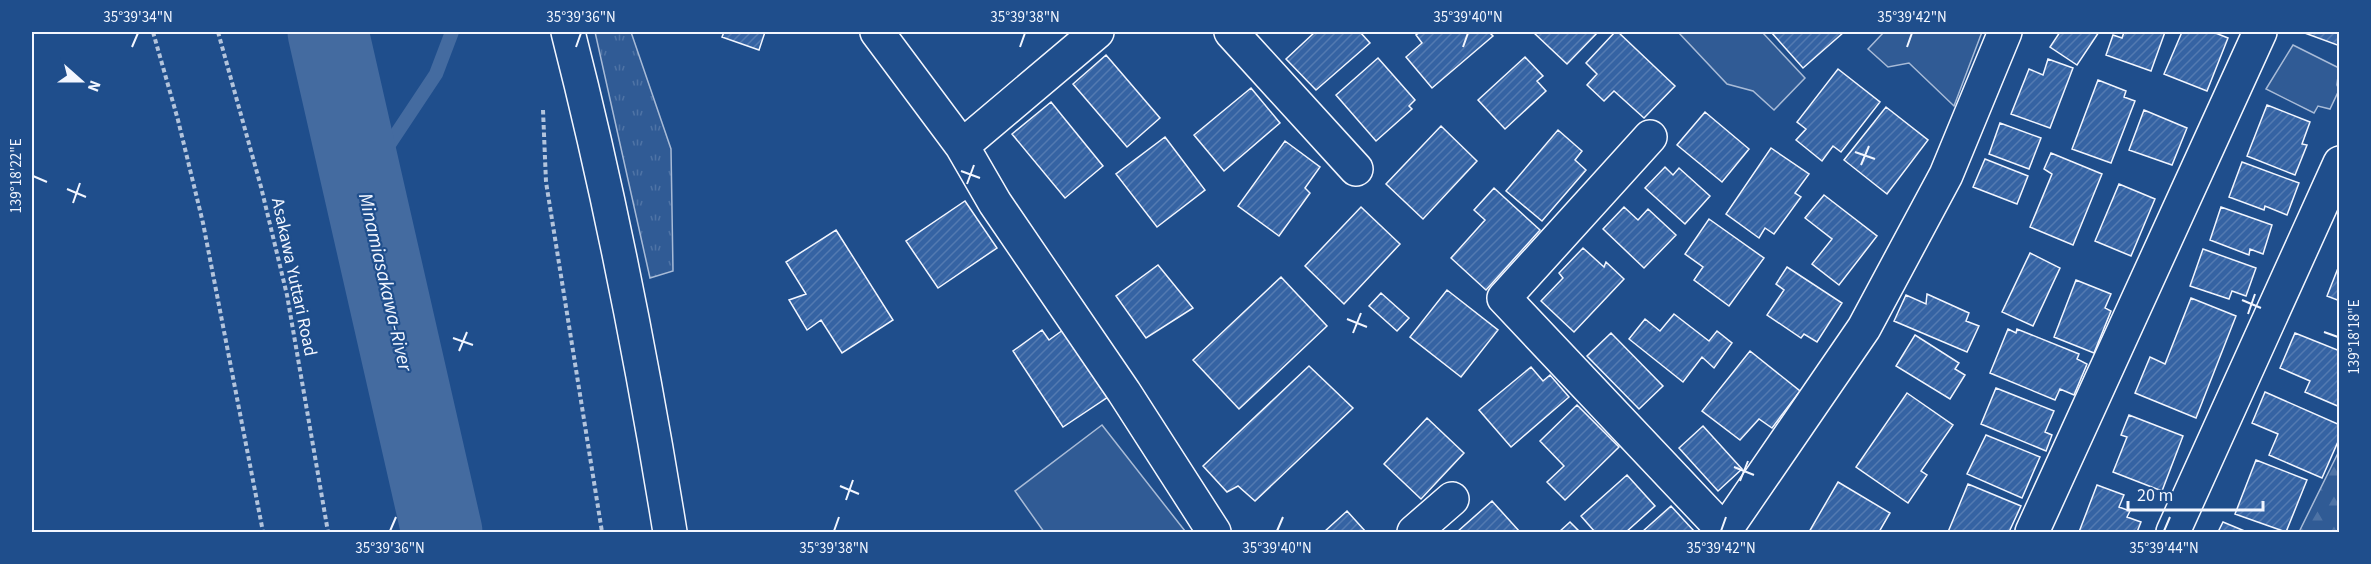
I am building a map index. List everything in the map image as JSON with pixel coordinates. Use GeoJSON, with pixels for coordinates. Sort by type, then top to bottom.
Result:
{"type":"FeatureCollection","features":[{"type":"Feature","properties":{"kind":"street"},"geometry":{"type":"LineString","coordinates":[[568,32],[618,253],[670,532]]}},
{"type":"Feature","properties":{"kind":"street"},"geometry":{"type":"LineString","coordinates":[[877,32],[962,146],[995,203],[1124,392],[1214,532]]}},
{"type":"Feature","properties":{"kind":"street"},"geometry":{"type":"LineString","coordinates":[[962,146],[1097,32]]}},
{"type":"Feature","properties":{"kind":"street"},"geometry":{"type":"LineString","coordinates":[[1231,32],[1356,169]]}},
{"type":"Feature","properties":{"kind":"street"},"geometry":{"type":"LineString","coordinates":[[1650,137],[1504,298],[1725,532],[1864,328],[1946,175],[2005,32]]}},
{"type":"Feature","properties":{"kind":"street"},"geometry":{"type":"LineString","coordinates":[[2032,532],[2260,32]]}},
{"type":"Feature","properties":{"kind":"street"},"geometry":{"type":"LineString","coordinates":[[2173,532],[2340,163]]}},
{"type":"Feature","properties":{"kind":"street"},"geometry":{"type":"LineString","coordinates":[[1414,532],[1452,499]]}},
{"type":"Feature","properties":{"kind":"path"},"geometry":{"type":"LineString","coordinates":[[153,32],[178,120],[203,223],[263,532]]}},
{"type":"Feature","properties":{"kind":"path","name":"Asakawa Yuttari Road"},"geometry":{"type":"LineString","coordinates":[[218,32],[261,187],[287,295],[328,532]]}},
{"type":"Feature","properties":{"kind":"path"},"geometry":{"type":"LineString","coordinates":[[543,101],[546,182],[602,532]]}},
{"type":"Feature","properties":{"kind":"green space"},"geometry":{"type":"Polygon","coordinates":[[[595,32],[631,32],[671,149],[673,271],[650,278],[595,32]]]}},
{"type":"Feature","properties":{"kind":"green space"},"geometry":{"type":"Polygon","coordinates":[[[2339,451],[2339,532],[2299,532],[2339,451]]]}},
{"type":"Feature","properties":{"kind":"shaded area"},"geometry":{"type":"Polygon","coordinates":[[[1678,32],[1762,32],[1805,78],[1774,110],[1753,91],[1727,84],[1678,32]]]}},
{"type":"Feature","properties":{"kind":"shaded area"},"geometry":{"type":"Polygon","coordinates":[[[1884,32],[1982,32],[1954,106],[1909,63],[1888,67],[1868,49],[1884,32]]]}},
{"type":"Feature","properties":{"kind":"shaded area"},"geometry":{"type":"Polygon","coordinates":[[[2293,45],[2339,68],[2337,85],[2339,90],[2330,109],[2318,106],[2314,113],[2266,89],[2293,45]]]}},
{"type":"Feature","properties":{"kind":"shaded area"},"geometry":{"type":"Polygon","coordinates":[[[1102,425],[1185,531],[1044,532],[1015,491],[1102,425]]]}},
{"type":"Feature","properties":{"kind":"building"},"geometry":{"type":"Polygon","coordinates":[[[724,32],[765,32],[759,50],[722,37],[724,32]]]}},
{"type":"Feature","properties":{"kind":"building"},"geometry":{"type":"Polygon","coordinates":[[[1315,32],[1360,32],[1370,43],[1316,90],[1286,59],[1315,32]]]}},
{"type":"Feature","properties":{"kind":"building"},"geometry":{"type":"Polygon","coordinates":[[[1420,32],[1489,32],[1493,36],[1432,88],[1406,57],[1422,43],[1416,35],[1420,32]]]}},
{"type":"Feature","properties":{"kind":"building"},"geometry":{"type":"Polygon","coordinates":[[[1533,32],[1598,32],[1567,64],[1533,32]]]}},
{"type":"Feature","properties":{"kind":"building"},"geometry":{"type":"Polygon","coordinates":[[[1615,32],[1618,32],[1675,86],[1644,118],[1614,91],[1604,101],[1587,85],[1597,74],[1586,63],[1615,32]]]}},
{"type":"Feature","properties":{"kind":"building"},"geometry":{"type":"Polygon","coordinates":[[[1771,32],[1844,32],[1803,68],[1771,32]]]}},
{"type":"Feature","properties":{"kind":"building"},"geometry":{"type":"Polygon","coordinates":[[[2060,32],[2099,32],[2077,65],[2050,47],[2060,32]]]}},
{"type":"Feature","properties":{"kind":"building"},"geometry":{"type":"Polygon","coordinates":[[[2124,32],[2165,32],[2151,71],[2106,55],[2113,35],[2122,38],[2124,32]]]}},
{"type":"Feature","properties":{"kind":"building"},"geometry":{"type":"Polygon","coordinates":[[[2182,32],[2213,32],[2228,38],[2207,91],[2164,74],[2182,32]]]}},
{"type":"Feature","properties":{"kind":"building"},"geometry":{"type":"Polygon","coordinates":[[[2302,32],[2340,32],[2340,46],[2302,32]]]}},
{"type":"Feature","properties":{"kind":"building"},"geometry":{"type":"Polygon","coordinates":[[[1106,55],[1160,118],[1127,147],[1073,84],[1106,55]]]}},
{"type":"Feature","properties":{"kind":"building"},"geometry":{"type":"Polygon","coordinates":[[[1525,57],[1543,76],[1537,81],[1546,91],[1505,129],[1478,100],[1525,57]]]}},
{"type":"Feature","properties":{"kind":"building"},"geometry":{"type":"Polygon","coordinates":[[[1378,58],[1415,100],[1409,106],[1412,109],[1376,141],[1336,95],[1378,58]]]}},
{"type":"Feature","properties":{"kind":"building"},"geometry":{"type":"Polygon","coordinates":[[[2048,59],[2073,68],[2050,128],[2011,114],[2029,69],[2043,75],[2048,59]]]}},
{"type":"Feature","properties":{"kind":"building"},"geometry":{"type":"Polygon","coordinates":[[[1838,69],[1880,102],[1841,152],[1833,146],[1822,161],[1796,140],[1806,129],[1797,122],[1838,69]]]}},
{"type":"Feature","properties":{"kind":"building"},"geometry":{"type":"Polygon","coordinates":[[[2098,80],[2126,91],[2124,97],[2135,101],[2111,163],[2072,149],[2098,80]]]}},
{"type":"Feature","properties":{"kind":"building"},"geometry":{"type":"Polygon","coordinates":[[[1251,88],[1280,123],[1224,171],[1194,135],[1251,88]]]}},
{"type":"Feature","properties":{"kind":"building"},"geometry":{"type":"Polygon","coordinates":[[[1051,102],[1103,166],[1065,198],[1012,134],[1051,102]]]}},
{"type":"Feature","properties":{"kind":"building"},"geometry":{"type":"Polygon","coordinates":[[[2267,105],[2310,122],[2302,144],[2307,145],[2295,175],[2247,156],[2267,105]]]}},
{"type":"Feature","properties":{"kind":"building"},"geometry":{"type":"Polygon","coordinates":[[[1886,107],[1928,140],[1887,194],[1844,160],[1886,107]]]}},
{"type":"Feature","properties":{"kind":"building"},"geometry":{"type":"Polygon","coordinates":[[[2144,110],[2187,128],[2172,165],[2129,150],[2144,110]]]}},
{"type":"Feature","properties":{"kind":"building"},"geometry":{"type":"Polygon","coordinates":[[[1705,112],[1749,149],[1722,182],[1677,145],[1705,112]]]}},
{"type":"Feature","properties":{"kind":"building"},"geometry":{"type":"Polygon","coordinates":[[[2000,123],[2041,138],[2029,169],[1989,154],[2000,123]]]}},
{"type":"Feature","properties":{"kind":"building"},"geometry":{"type":"Polygon","coordinates":[[[1441,126],[1477,161],[1423,219],[1386,184],[1441,126]]]}},
{"type":"Feature","properties":{"kind":"building"},"geometry":{"type":"Polygon","coordinates":[[[1558,130],[1582,151],[1575,160],[1586,170],[1542,221],[1506,191],[1558,130]]]}},
{"type":"Feature","properties":{"kind":"building"},"geometry":{"type":"Polygon","coordinates":[[[1165,137],[1205,190],[1157,227],[1116,174],[1165,137]]]}},
{"type":"Feature","properties":{"kind":"building"},"geometry":{"type":"Polygon","coordinates":[[[1285,141],[1320,167],[1305,188],[1310,193],[1279,236],[1238,206],[1285,141]]]}},
{"type":"Feature","properties":{"kind":"building"},"geometry":{"type":"Polygon","coordinates":[[[1771,148],[1809,174],[1795,193],[1801,197],[1774,234],[1765,228],[1759,238],[1726,214],[1771,148]]]}},
{"type":"Feature","properties":{"kind":"building"},"geometry":{"type":"Polygon","coordinates":[[[2051,153],[2102,174],[2073,245],[2030,227],[2052,174],[2044,169],[2051,153]]]}},
{"type":"Feature","properties":{"kind":"building"},"geometry":{"type":"Polygon","coordinates":[[[1985,159],[2028,176],[2017,204],[1973,187],[1985,159]]]}},
{"type":"Feature","properties":{"kind":"building"},"geometry":{"type":"Polygon","coordinates":[[[2242,162],[2299,183],[2287,215],[2265,206],[2264,210],[2229,197],[2242,162]]]}},
{"type":"Feature","properties":{"kind":"building"},"geometry":{"type":"Polygon","coordinates":[[[1665,167],[1673,175],[1679,168],[1710,196],[1685,224],[1645,188],[1665,167]]]}},
{"type":"Feature","properties":{"kind":"building"},"geometry":{"type":"Polygon","coordinates":[[[2119,184],[2155,199],[2131,256],[2095,241],[2119,184]]]}},
{"type":"Feature","properties":{"kind":"building"},"geometry":{"type":"Polygon","coordinates":[[[1494,188],[1540,230],[1486,290],[1451,258],[1485,220],[1474,210],[1494,188]]]}},
{"type":"Feature","properties":{"kind":"building"},"geometry":{"type":"Polygon","coordinates":[[[1824,195],[1877,236],[1839,285],[1812,264],[1832,239],[1805,218],[1824,195]]]}},
{"type":"Feature","properties":{"kind":"building"},"geometry":{"type":"Polygon","coordinates":[[[965,201],[997,248],[938,288],[906,241],[965,201]]]}},
{"type":"Feature","properties":{"kind":"building"},"geometry":{"type":"Polygon","coordinates":[[[1361,207],[1400,244],[1344,304],[1305,266],[1361,207]]]}},
{"type":"Feature","properties":{"kind":"building"},"geometry":{"type":"Polygon","coordinates":[[[1624,207],[1638,220],[1648,209],[1676,235],[1644,268],[1603,229],[1624,207]]]}},
{"type":"Feature","properties":{"kind":"building"},"geometry":{"type":"Polygon","coordinates":[[[2221,207],[2272,225],[2263,254],[2250,249],[2249,255],[2210,240],[2221,207]]]}},
{"type":"Feature","properties":{"kind":"building"},"geometry":{"type":"Polygon","coordinates":[[[1709,219],[1764,258],[1729,306],[1694,280],[1703,267],[1685,254],[1709,219]]]}},
{"type":"Feature","properties":{"kind":"building"},"geometry":{"type":"Polygon","coordinates":[[[836,230],[893,320],[842,353],[821,320],[807,330],[789,300],[806,294],[786,262],[836,230]]]}},
{"type":"Feature","properties":{"kind":"building"},"geometry":{"type":"Polygon","coordinates":[[[1583,248],[1604,267],[1606,262],[1624,279],[1574,332],[1541,301],[1563,278],[1559,273],[1583,248]]]}},
{"type":"Feature","properties":{"kind":"building"},"geometry":{"type":"Polygon","coordinates":[[[2203,249],[2256,268],[2246,296],[2232,291],[2229,299],[2190,286],[2203,249]]]}},
{"type":"Feature","properties":{"kind":"building"},"geometry":{"type":"Polygon","coordinates":[[[2030,253],[2060,268],[2033,326],[2002,312],[2030,253]]]}},
{"type":"Feature","properties":{"kind":"building"},"geometry":{"type":"Polygon","coordinates":[[[2340,263],[2340,301],[2327,296],[2340,263]]]}},
{"type":"Feature","properties":{"kind":"building"},"geometry":{"type":"Polygon","coordinates":[[[1158,265],[1193,308],[1146,338],[1116,296],[1158,265]]]}},
{"type":"Feature","properties":{"kind":"building"},"geometry":{"type":"Polygon","coordinates":[[[1787,267],[1842,303],[1817,342],[1804,334],[1801,338],[1767,315],[1784,290],[1776,284],[1787,267]]]}},
{"type":"Feature","properties":{"kind":"building"},"geometry":{"type":"Polygon","coordinates":[[[1281,277],[1327,326],[1239,409],[1193,360],[1281,277]]]}},
{"type":"Feature","properties":{"kind":"building"},"geometry":{"type":"Polygon","coordinates":[[[2076,280],[2111,294],[2105,308],[2111,311],[2094,353],[2054,337],[2076,280]]]}},
{"type":"Feature","properties":{"kind":"building"},"geometry":{"type":"Polygon","coordinates":[[[1447,290],[1498,330],[1461,377],[1410,337],[1447,290]]]}},
{"type":"Feature","properties":{"kind":"building"},"geometry":{"type":"Polygon","coordinates":[[[1381,293],[1409,318],[1397,331],[1369,306],[1381,293]]]}},
{"type":"Feature","properties":{"kind":"building"},"geometry":{"type":"Polygon","coordinates":[[[1927,294],[1969,313],[1966,321],[1979,326],[1967,352],[1894,321],[1906,295],[1926,304],[1927,294]]]}},
{"type":"Feature","properties":{"kind":"building"},"geometry":{"type":"Polygon","coordinates":[[[2191,298],[2236,316],[2196,418],[2135,393],[2150,357],[2165,364],[2191,298]]]}},
{"type":"Feature","properties":{"kind":"building"},"geometry":{"type":"Polygon","coordinates":[[[1674,314],[1709,341],[1717,331],[1732,343],[1714,368],[1702,357],[1683,382],[1629,339],[1645,319],[1660,331],[1674,314]]]}},
{"type":"Feature","properties":{"kind":"building"},"geometry":{"type":"Polygon","coordinates":[[[2008,329],[2016,333],[2017,329],[2079,354],[2077,359],[2087,364],[2074,395],[2060,389],[2055,400],[1990,373],[2008,329]]]}},
{"type":"Feature","properties":{"kind":"building"},"geometry":{"type":"Polygon","coordinates":[[[1042,330],[1049,340],[1063,330],[1108,397],[1063,427],[1013,351],[1042,330]]]}},
{"type":"Feature","properties":{"kind":"building"},"geometry":{"type":"Polygon","coordinates":[[[1611,333],[1663,386],[1639,409],[1587,356],[1611,333]]]}},
{"type":"Feature","properties":{"kind":"building"},"geometry":{"type":"Polygon","coordinates":[[[2295,333],[2340,351],[2340,407],[2305,392],[2310,381],[2280,368],[2295,333]]]}},
{"type":"Feature","properties":{"kind":"building"},"geometry":{"type":"Polygon","coordinates":[[[1915,335],[1959,363],[1955,369],[1965,375],[1950,399],[1896,366],[1915,335]]]}},
{"type":"Feature","properties":{"kind":"building"},"geometry":{"type":"Polygon","coordinates":[[[1750,351],[1800,391],[1772,428],[1759,419],[1740,440],[1702,411],[1750,351]]]}},
{"type":"Feature","properties":{"kind":"building"},"geometry":{"type":"Polygon","coordinates":[[[1309,366],[1353,408],[1255,501],[1238,486],[1227,492],[1203,466],[1309,366]]]}},
{"type":"Feature","properties":{"kind":"building"},"geometry":{"type":"Polygon","coordinates":[[[1531,367],[1543,381],[1550,375],[1569,397],[1511,447],[1479,410],[1531,367]]]}},
{"type":"Feature","properties":{"kind":"building"},"geometry":{"type":"Polygon","coordinates":[[[1996,388],[2054,411],[2045,432],[2052,435],[2046,451],[1981,424],[1996,388]]]}},
{"type":"Feature","properties":{"kind":"building"},"geometry":{"type":"Polygon","coordinates":[[[2265,392],[2340,425],[2340,437],[2322,478],[2269,455],[2278,434],[2252,423],[2265,392]]]}},
{"type":"Feature","properties":{"kind":"building"},"geometry":{"type":"Polygon","coordinates":[[[1907,393],[1953,425],[1921,471],[1927,475],[1908,503],[1856,467],[1907,393]]]}},
{"type":"Feature","properties":{"kind":"building"},"geometry":{"type":"Polygon","coordinates":[[[1577,405],[1619,447],[1565,500],[1547,482],[1564,466],[1540,441],[1577,405]]]}},
{"type":"Feature","properties":{"kind":"building"},"geometry":{"type":"Polygon","coordinates":[[[2129,415],[2183,436],[2162,491],[2113,472],[2127,437],[2121,435],[2129,415]]]}},
{"type":"Feature","properties":{"kind":"building"},"geometry":{"type":"Polygon","coordinates":[[[1427,418],[1464,453],[1421,499],[1384,464],[1427,418]]]}},
{"type":"Feature","properties":{"kind":"building"},"geometry":{"type":"Polygon","coordinates":[[[1703,426],[1742,469],[1718,491],[1679,448],[1703,426]]]}},
{"type":"Feature","properties":{"kind":"building"},"geometry":{"type":"Polygon","coordinates":[[[1986,435],[2040,457],[2022,498],[1967,474],[1986,435]]]}},
{"type":"Feature","properties":{"kind":"building"},"geometry":{"type":"Polygon","coordinates":[[[2256,460],[2307,480],[2286,532],[2235,514],[2256,460]]]}},
{"type":"Feature","properties":{"kind":"building"},"geometry":{"type":"Polygon","coordinates":[[[1627,475],[1655,506],[1626,532],[1595,532],[1581,516],[1627,475]]]}},
{"type":"Feature","properties":{"kind":"building"},"geometry":{"type":"Polygon","coordinates":[[[1838,482],[1890,513],[1879,532],[1809,532],[1838,482]]]}},
{"type":"Feature","properties":{"kind":"building"},"geometry":{"type":"Polygon","coordinates":[[[1968,484],[2021,506],[2009,532],[1948,532],[1968,484]]]}},
{"type":"Feature","properties":{"kind":"building"},"geometry":{"type":"Polygon","coordinates":[[[2097,485],[2124,495],[2119,507],[2130,511],[2127,517],[2141,522],[2137,532],[2079,532],[2097,485]]]}},
{"type":"Feature","properties":{"kind":"building"},"geometry":{"type":"Polygon","coordinates":[[[1492,501],[1520,532],[1457,532],[1492,501]]]}},
{"type":"Feature","properties":{"kind":"building"},"geometry":{"type":"Polygon","coordinates":[[[1671,506],[1694,531],[1642,532],[1671,506]]]}},
{"type":"Feature","properties":{"kind":"building"},"geometry":{"type":"Polygon","coordinates":[[[1347,511],[1366,532],[1324,532],[1347,511]]]}},
{"type":"Feature","properties":{"kind":"building"},"geometry":{"type":"Polygon","coordinates":[[[1570,522],[1580,532],[1559,532],[1570,522]]]}},
{"type":"Feature","properties":{"kind":"building"},"geometry":{"type":"Polygon","coordinates":[[[2223,522],[2247,532],[2218,532],[2223,522]]]}},
{"type":"Feature","properties":{"kind":"waterway","name":"Minamiasakawa-River"},"geometry":{"type":"LineString","coordinates":[[328,32],[442,532]]}},
{"type":"Feature","properties":{"kind":"waterway"},"geometry":{"type":"LineString","coordinates":[[363,184],[436,74],[452,32]]}}]}
